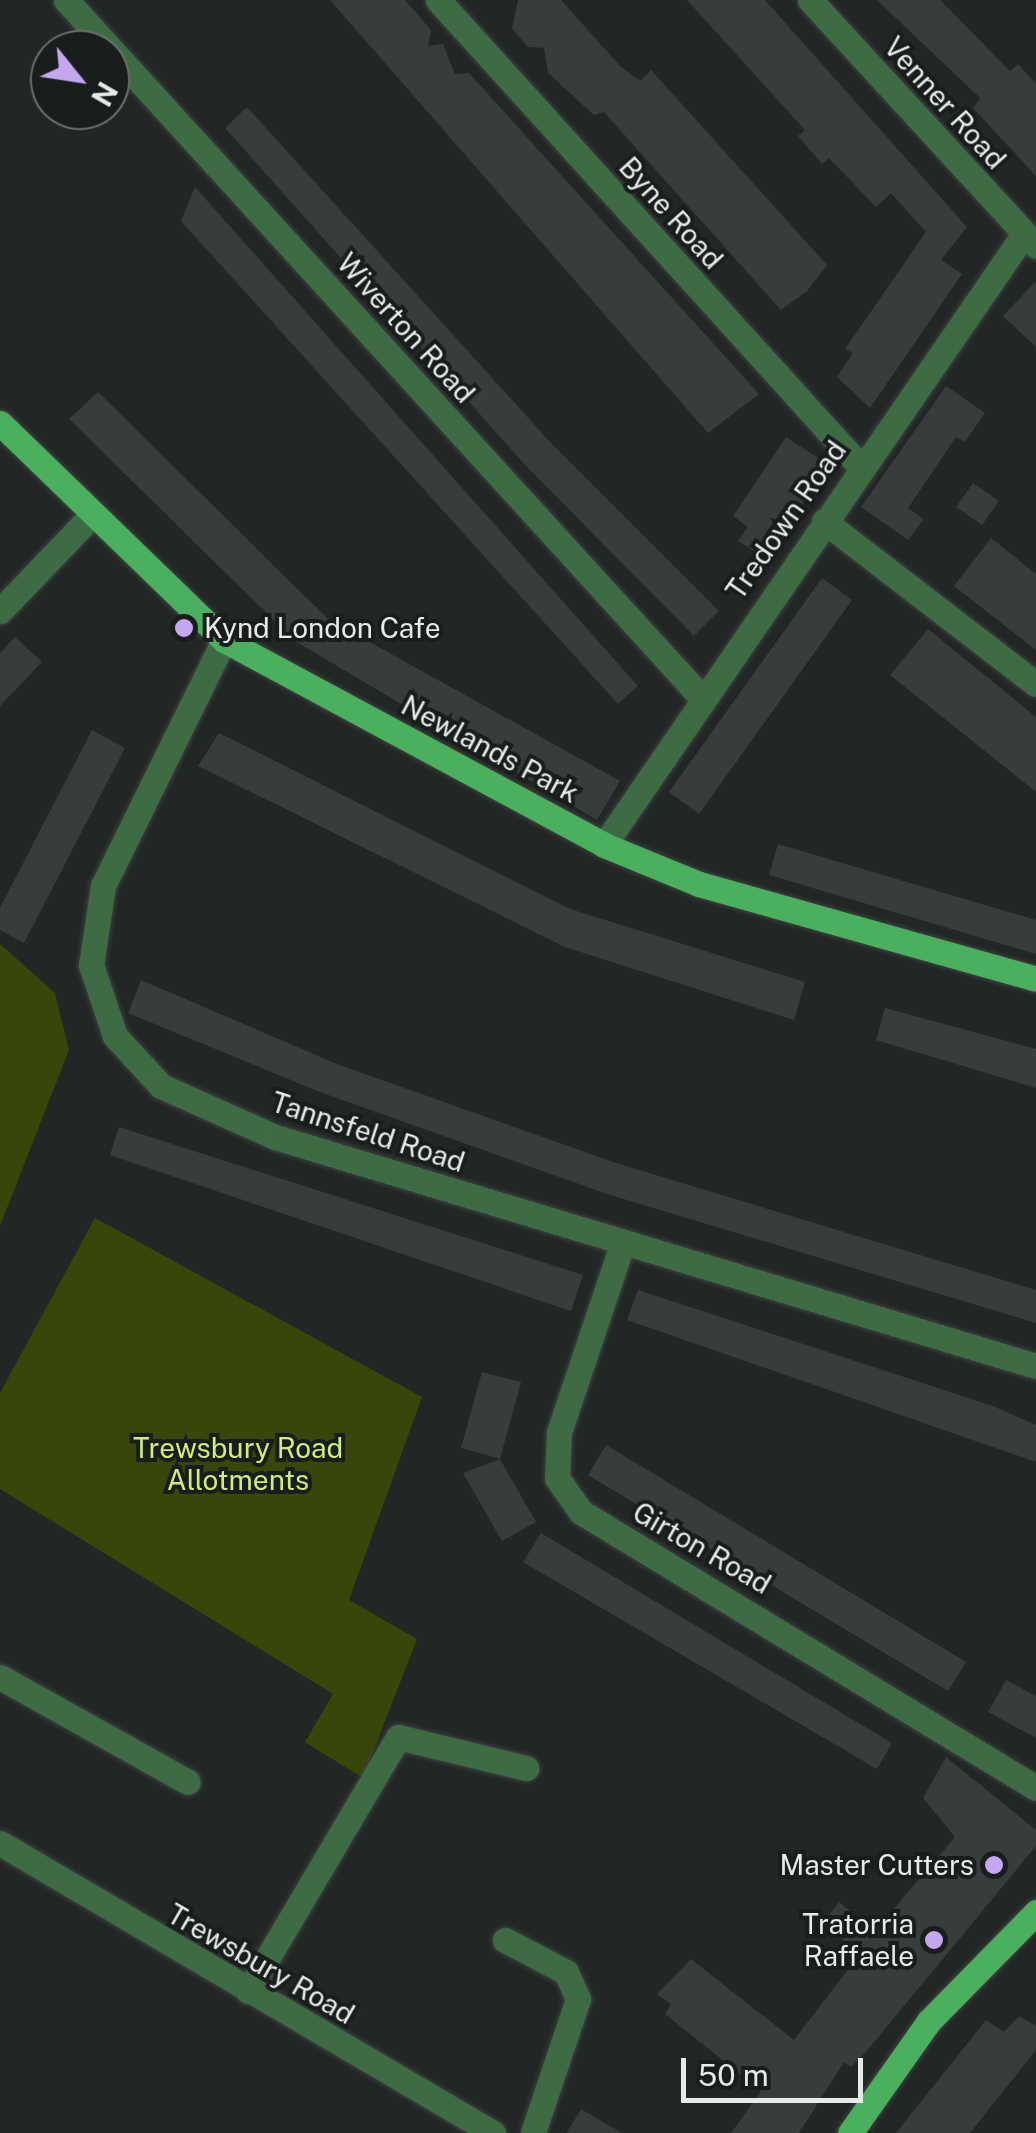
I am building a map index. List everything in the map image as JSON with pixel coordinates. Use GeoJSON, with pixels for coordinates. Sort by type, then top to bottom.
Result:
{"type":"FeatureCollection","features":[{"type":"Feature","properties":{"kind":"main road","name":"Newlands Park"},"geometry":{"type":"LineString","coordinates":[[0,423],[224,640],[604,845],[699,884],[1036,979]]}},
{"type":"Feature","properties":{"kind":"main road"},"geometry":{"type":"LineString","coordinates":[[850,2133],[929,2021],[1036,1912]]}},
{"type":"Feature","properties":{"kind":"street","name":"Wiverton Road"},"geometry":{"type":"LineString","coordinates":[[66,0],[701,697]]}},
{"type":"Feature","properties":{"kind":"street","name":"Byne Road"},"geometry":{"type":"LineString","coordinates":[[438,0],[860,466]]}},
{"type":"Feature","properties":{"kind":"street","name":"Venner Road"},"geometry":{"type":"LineString","coordinates":[[810,0],[1030,240]]}},
{"type":"Feature","properties":{"kind":"street","name":"Tredown Road"},"geometry":{"type":"LineString","coordinates":[[604,845],[860,466],[1030,240]]}},
{"type":"Feature","properties":{"kind":"street"},"geometry":{"type":"LineString","coordinates":[[0,611],[93,514]]}},
{"type":"Feature","properties":{"kind":"street"},"geometry":{"type":"LineString","coordinates":[[824,521],[1036,684]]}},
{"type":"Feature","properties":{"kind":"street","name":"Tannsfeld Road"},"geometry":{"type":"LineString","coordinates":[[224,640],[102,886],[91,965],[115,1036],[161,1086],[274,1136],[1036,1366]]}},
{"type":"Feature","properties":{"kind":"street","name":"Girton Road"},"geometry":{"type":"LineString","coordinates":[[623,1242],[559,1432],[557,1478],[581,1512],[1036,1788]]}},
{"type":"Feature","properties":{"kind":"street"},"geometry":{"type":"LineString","coordinates":[[0,1677],[188,1782]]}},
{"type":"Feature","properties":{"kind":"street"},"geometry":{"type":"LineString","coordinates":[[248,1991],[398,1737],[526,1768]]}},
{"type":"Feature","properties":{"kind":"street","name":"Trewsbury Road"},"geometry":{"type":"LineString","coordinates":[[0,1843],[494,2133]]}},
{"type":"Feature","properties":{"kind":"street"},"geometry":{"type":"LineString","coordinates":[[505,1940],[566,1972],[578,1999],[533,2133]]}},
{"type":"Feature","properties":{"kind":"green space"},"geometry":{"type":"Polygon","coordinates":[[[0,944],[55,993],[69,1050],[0,1226],[0,944]]]}},
{"type":"Feature","properties":{"kind":"green space","name":"Trewsbury Road Allotments"},"geometry":{"type":"Polygon","coordinates":[[[95,1218],[422,1397],[349,1600],[417,1639],[363,1778],[305,1742],[333,1694],[0,1489],[0,1393],[95,1218]]]}},
{"type":"Feature","properties":{"kind":"building"},"geometry":{"type":"Polygon","coordinates":[[[330,0],[405,0],[431,30],[428,46],[443,44],[455,74],[469,73],[759,394],[708,433],[330,0]]]}},
{"type":"Feature","properties":{"kind":"building"},"geometry":{"type":"Polygon","coordinates":[[[518,0],[561,0],[621,67],[640,81],[651,70],[827,265],[807,291],[781,310],[604,112],[594,115],[548,73],[544,48],[528,47],[512,29],[518,0]]]}},
{"type":"Feature","properties":{"kind":"building"},"geometry":{"type":"Polygon","coordinates":[[[687,0],[765,0],[967,227],[941,260],[962,274],[870,408],[837,377],[853,353],[845,349],[926,232],[891,193],[876,207],[829,158],[822,164],[798,136],[805,130],[687,0]]]}},
{"type":"Feature","properties":{"kind":"building"},"geometry":{"type":"Polygon","coordinates":[[[877,0],[940,0],[1010,71],[1018,64],[1036,84],[1036,176],[973,108],[980,98],[877,0]]]}},
{"type":"Feature","properties":{"kind":"building"},"geometry":{"type":"Polygon","coordinates":[[[247,107],[551,443],[719,611],[694,636],[527,467],[225,128],[247,107]]]}},
{"type":"Feature","properties":{"kind":"building"},"geometry":{"type":"Polygon","coordinates":[[[195,187],[638,686],[618,704],[181,221],[195,187]]]}},
{"type":"Feature","properties":{"kind":"building"},"geometry":{"type":"Polygon","coordinates":[[[1036,281],[1036,347],[1003,316],[1036,281]]]}},
{"type":"Feature","properties":{"kind":"building"},"geometry":{"type":"Polygon","coordinates":[[[946,386],[985,413],[965,442],[956,437],[908,508],[924,519],[908,540],[861,507],[946,386]]]}},
{"type":"Feature","properties":{"kind":"building"},"geometry":{"type":"Polygon","coordinates":[[[98,392],[328,619],[620,781],[597,820],[295,641],[69,419],[98,392]]]}},
{"type":"Feature","properties":{"kind":"building"},"geometry":{"type":"Polygon","coordinates":[[[786,437],[830,466],[763,557],[738,541],[748,527],[733,516],[786,437]]]}},
{"type":"Feature","properties":{"kind":"building"},"geometry":{"type":"Polygon","coordinates":[[[973,483],[999,501],[982,525],[956,507],[973,483]]]}},
{"type":"Feature","properties":{"kind":"building"},"geometry":{"type":"Polygon","coordinates":[[[991,538],[1036,574],[1036,650],[954,586],[991,538]]]}},
{"type":"Feature","properties":{"kind":"building"},"geometry":{"type":"Polygon","coordinates":[[[822,578],[852,600],[699,814],[669,792],[822,578]]]}},
{"type":"Feature","properties":{"kind":"building"},"geometry":{"type":"Polygon","coordinates":[[[928,629],[1036,717],[1036,792],[890,675],[928,629]]]}},
{"type":"Feature","properties":{"kind":"building"},"geometry":{"type":"Polygon","coordinates":[[[15,637],[42,662],[0,706],[0,653],[15,637]]]}},
{"type":"Feature","properties":{"kind":"building"},"geometry":{"type":"Polygon","coordinates":[[[92,730],[125,748],[24,943],[0,930],[0,908],[92,730]]]}},
{"type":"Feature","properties":{"kind":"building"},"geometry":{"type":"Polygon","coordinates":[[[219,733],[570,909],[805,982],[794,1020],[565,947],[198,766],[219,733]]]}},
{"type":"Feature","properties":{"kind":"building"},"geometry":{"type":"Polygon","coordinates":[[[778,844],[1036,920],[1036,954],[769,875],[778,844]]]}},
{"type":"Feature","properties":{"kind":"building"},"geometry":{"type":"Polygon","coordinates":[[[141,980],[337,1064],[616,1163],[1036,1290],[1036,1323],[607,1194],[320,1092],[128,1013],[141,980]]]}},
{"type":"Feature","properties":{"kind":"building"},"geometry":{"type":"Polygon","coordinates":[[[885,1008],[1036,1049],[1036,1088],[876,1040],[885,1008]]]}},
{"type":"Feature","properties":{"kind":"building"},"geometry":{"type":"Polygon","coordinates":[[[119,1127],[583,1275],[571,1311],[110,1155],[119,1127]]]}},
{"type":"Feature","properties":{"kind":"building"},"geometry":{"type":"Polygon","coordinates":[[[638,1290],[993,1406],[1036,1425],[1036,1462],[627,1320],[638,1290]]]}},
{"type":"Feature","properties":{"kind":"building"},"geometry":{"type":"Polygon","coordinates":[[[482,1372],[521,1382],[500,1459],[461,1448],[482,1372]]]}},
{"type":"Feature","properties":{"kind":"building"},"geometry":{"type":"Polygon","coordinates":[[[606,1445],[966,1662],[948,1691],[588,1475],[606,1445]]]}},
{"type":"Feature","properties":{"kind":"building"},"geometry":{"type":"Polygon","coordinates":[[[500,1459],[536,1522],[502,1541],[463,1473],[500,1459]]]}},
{"type":"Feature","properties":{"kind":"building"},"geometry":{"type":"Polygon","coordinates":[[[541,1533],[892,1743],[877,1769],[523,1562],[541,1533]]]}},
{"type":"Feature","properties":{"kind":"building"},"geometry":{"type":"Polygon","coordinates":[[[1006,1680],[1036,1696],[1036,1738],[988,1712],[1006,1680]]]}},
{"type":"Feature","properties":{"kind":"building"},"geometry":{"type":"Polygon","coordinates":[[[946,1757],[1036,1830],[1036,1846],[866,2052],[851,2067],[844,2062],[799,2133],[731,2133],[761,2091],[665,2014],[671,2004],[657,1994],[691,1959],[794,2040],[860,1954],[822,1923],[839,1902],[875,1931],[955,1837],[923,1798],[946,1757]]]}},
{"type":"Feature","properties":{"kind":"building"},"geometry":{"type":"Polygon","coordinates":[[[1019,2016],[1036,2026],[1036,2050],[970,2133],[896,2133],[986,2020],[1004,2032],[1019,2016]]]}},
{"type":"Feature","properties":{"kind":"building"},"geometry":{"type":"Polygon","coordinates":[[[581,2109],[622,2133],[567,2133],[581,2109]]]}},
{"type":"Feature","properties":{"kind":"place","name":"Kynd London Cafe"},"geometry":{"type":"Point","coordinates":[184,628]}},
{"type":"Feature","properties":{"kind":"place","name":"Master Cutters"},"geometry":{"type":"Point","coordinates":[994,1865]}},
{"type":"Feature","properties":{"kind":"place","name":"Tratorria Raffaele"},"geometry":{"type":"Point","coordinates":[934,1940]}}]}
